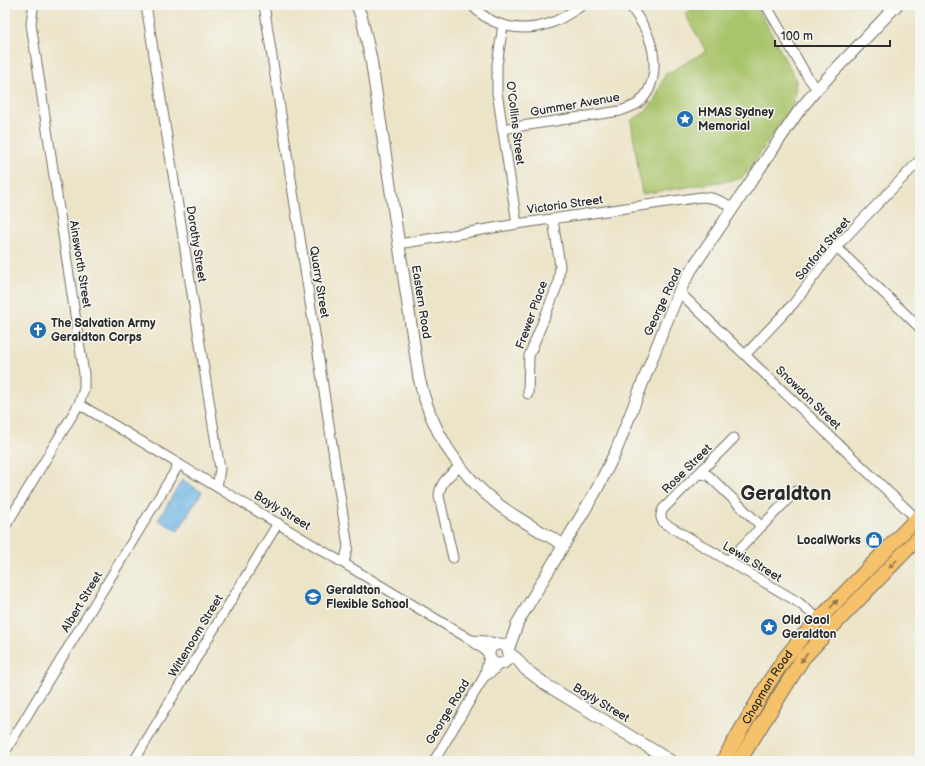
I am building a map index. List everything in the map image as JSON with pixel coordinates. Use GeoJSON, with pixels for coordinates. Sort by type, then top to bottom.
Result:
{"type":"FeatureCollection","features":[{"type":"Feature","properties":{"kind":"main road","name":"Chapman Road"},"geometry":{"type":"LineString","coordinates":[[739,761],[824,624],[919,518]]}},
{"type":"Feature","properties":{"kind":"main road","name":"Chapman Road"},"geometry":{"type":"LineString","coordinates":[[723,761],[786,657],[920,536]]}},
{"type":"Feature","properties":{"kind":"street","name":"Dorothy Street"},"geometry":{"type":"LineString","coordinates":[[146,5],[220,469],[217,487]]}},
{"type":"Feature","properties":{"kind":"street","name":"Quarry Street"},"geometry":{"type":"LineString","coordinates":[[264,5],[348,547],[344,563]]}},
{"type":"Feature","properties":{"kind":"street","name":"Eastern Road"},"geometry":{"type":"LineString","coordinates":[[357,5],[362,19],[371,60],[422,393],[429,412],[438,431],[460,466],[478,486],[499,505],[564,545]]}},
{"type":"Feature","properties":{"kind":"street"},"geometry":{"type":"LineString","coordinates":[[472,5],[484,17],[503,25],[518,29],[539,27],[552,22],[584,5]]}},
{"type":"Feature","properties":{"kind":"street","name":"Gummer Avenue"},"geometry":{"type":"LineString","coordinates":[[502,129],[620,112],[637,104],[643,98],[652,82],[654,59],[648,37],[630,5]]}},
{"type":"Feature","properties":{"kind":"street"},"geometry":{"type":"LineString","coordinates":[[766,5],[807,76],[817,89]]}},
{"type":"Feature","properties":{"kind":"street","name":"George Road"},"geometry":{"type":"LineString","coordinates":[[434,761],[484,677],[493,650],[518,622],[596,491],[616,451],[679,292],[691,270],[798,112],[817,89],[897,5]]}},
{"type":"Feature","properties":{"kind":"street","name":"Ainsworth Street"},"geometry":{"type":"LineString","coordinates":[[5,527],[79,404],[84,389],[84,374],[31,24],[33,9]]}},
{"type":"Feature","properties":{"kind":"street","name":"O'Collins Street"},"geometry":{"type":"LineString","coordinates":[[503,25],[496,79],[502,129],[517,224]]}},
{"type":"Feature","properties":{"kind":"street","name":"Sanford Street"},"geometry":{"type":"LineString","coordinates":[[746,354],[794,303],[836,248],[920,160]]}},
{"type":"Feature","properties":{"kind":"street","name":"Victoria Street"},"geometry":{"type":"LineString","coordinates":[[399,244],[517,224],[553,220],[701,197],[712,197],[733,208]]}},
{"type":"Feature","properties":{"kind":"street","name":"Frewer Place"},"geometry":{"type":"LineString","coordinates":[[528,394],[529,356],[558,284],[560,266],[553,220]]}},
{"type":"Feature","properties":{"kind":"street"},"geometry":{"type":"LineString","coordinates":[[836,248],[920,326]]}},
{"type":"Feature","properties":{"kind":"street","name":"Snowdon Street"},"geometry":{"type":"LineString","coordinates":[[679,292],[919,518]]}},
{"type":"Feature","properties":{"kind":"street","name":"Bayly Street"},"geometry":{"type":"LineString","coordinates":[[79,404],[471,640],[493,650]]}},
{"type":"Feature","properties":{"kind":"street","name":"Rose Street"},"geometry":{"type":"LineString","coordinates":[[660,519],[660,515],[663,510],[734,438]]}},
{"type":"Feature","properties":{"kind":"street","name":"Albert Street"},"geometry":{"type":"LineString","coordinates":[[5,752],[179,464]]}},
{"type":"Feature","properties":{"kind":"street"},"geometry":{"type":"LineString","coordinates":[[453,558],[439,496],[439,489],[442,483],[460,466]]}},
{"type":"Feature","properties":{"kind":"street"},"geometry":{"type":"LineString","coordinates":[[700,474],[708,475],[761,526]]}},
{"type":"Feature","properties":{"kind":"street"},"geometry":{"type":"LineString","coordinates":[[728,561],[796,491]]}},
{"type":"Feature","properties":{"kind":"street","name":"Lewis Street"},"geometry":{"type":"LineString","coordinates":[[660,519],[664,524],[798,602],[824,624]]}},
{"type":"Feature","properties":{"kind":"street","name":"Wittenoom Street"},"geometry":{"type":"LineString","coordinates":[[134,761],[278,523]]}},
{"type":"Feature","properties":{"kind":"street","name":"George Road"},"geometry":{"type":"LineString","coordinates":[[508,651],[518,622]]}},
{"type":"Feature","properties":{"kind":"street"},"geometry":{"type":"LineString","coordinates":[[503,645],[508,651],[507,659],[501,663],[493,662],[493,650],[503,645]]}},
{"type":"Feature","properties":{"kind":"street","name":"Bayly Street"},"geometry":{"type":"LineString","coordinates":[[508,651],[525,669],[548,686],[670,759]]}},
{"type":"Feature","properties":{"kind":"street","name":"Bayly Street"},"geometry":{"type":"LineString","coordinates":[[501,663],[525,669]]}},
{"type":"Feature","properties":{"kind":"street","name":"George Road"},"geometry":{"type":"LineString","coordinates":[[484,677],[501,663]]}},
{"type":"Feature","properties":{"kind":"green space"},"geometry":{"type":"Polygon","coordinates":[[[699,5],[756,5],[796,80],[794,103],[745,175],[739,179],[642,194],[631,121],[645,112],[655,100],[665,75],[706,51],[685,14],[699,5]]]}},
{"type":"Feature","properties":{"kind":"water"},"geometry":{"type":"Polygon","coordinates":[[[182,480],[202,492],[178,531],[158,520],[182,480]]]}},
{"type":"Feature","properties":{"kind":"place","name":"HMAS Sydney Memorial"},"geometry":{"type":"Point","coordinates":[685,119]}},
{"type":"Feature","properties":{"kind":"place","name":"The Salvation Army Geraldton Corps"},"geometry":{"type":"Point","coordinates":[38,330]}},
{"type":"Feature","properties":{"kind":"place","name":"LocalWorks"},"geometry":{"type":"Point","coordinates":[874,540]}},
{"type":"Feature","properties":{"kind":"place","name":"Geraldton Flexible School"},"geometry":{"type":"Point","coordinates":[313,597]}},
{"type":"Feature","properties":{"kind":"place","name":"Old Gaol Geraldton"},"geometry":{"type":"Point","coordinates":[769,627]}},
{"type":"Feature","properties":{"kind":"district","name":"Geraldton"},"geometry":{"type":"Point","coordinates":[786,494]}}]}
